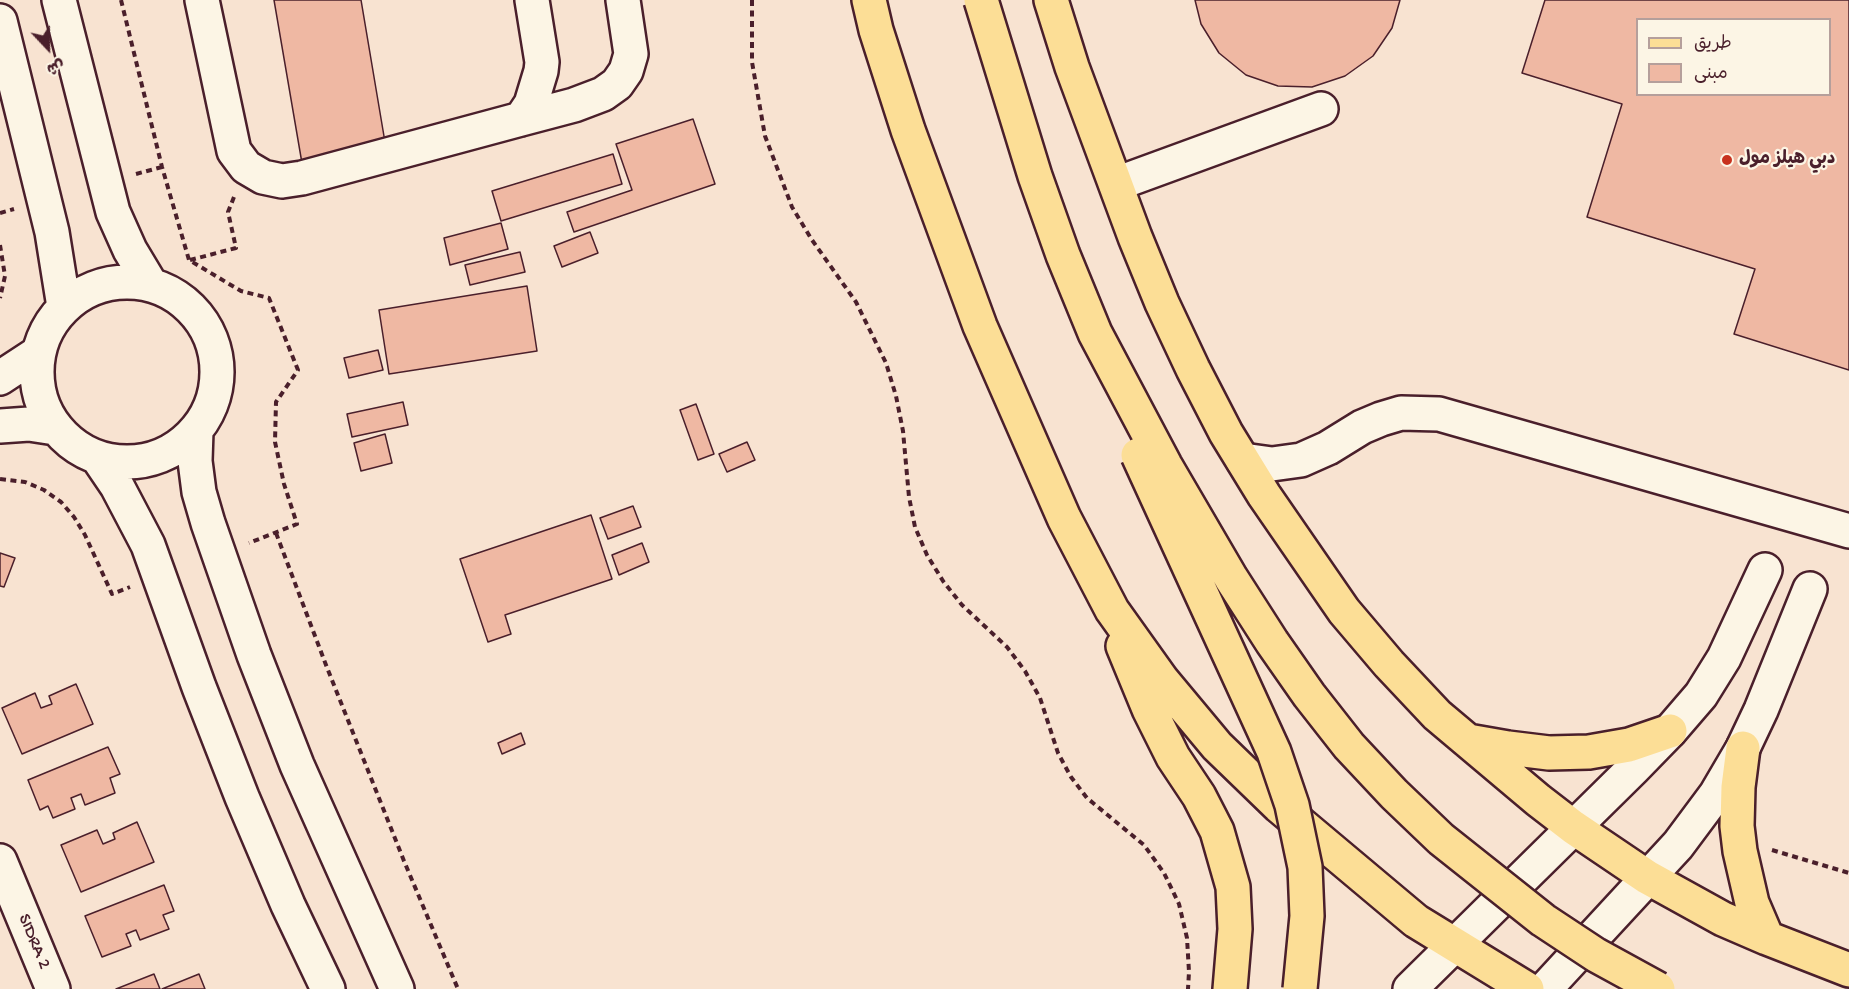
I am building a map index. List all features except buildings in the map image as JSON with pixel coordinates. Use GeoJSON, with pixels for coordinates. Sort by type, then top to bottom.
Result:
{"type":"FeatureCollection","features":[{"type":"Feature","properties":{"kind":"main road"},"geometry":{"type":"LineString","coordinates":[[869,0],[876,30],[908,130],[980,326],[1064,518],[1112,610],[1162,680],[1217,746],[1287,813],[1416,921],[1527,989]]}},
{"type":"Feature","properties":{"kind":"main road"},"geometry":{"type":"LineString","coordinates":[[981,0],[1035,176],[1137,451],[1274,752],[1292,805],[1305,877],[1307,916],[1300,989]]}},
{"type":"Feature","properties":{"kind":"main road"},"geometry":{"type":"LineString","coordinates":[[1051,0],[1072,68],[1116,184],[1162,303],[1193,369],[1226,433],[1264,495],[1344,611],[1437,715],[1573,827],[1647,877],[1723,919],[1849,970]]}},
{"type":"Feature","properties":{"kind":"main road"},"geometry":{"type":"LineString","coordinates":[[1095,333],[1165,465],[1231,578],[1303,686],[1349,746],[1441,839],[1491,881],[1543,920],[1596,955],[1658,989]]}},
{"type":"Feature","properties":{"kind":"main road"},"geometry":{"type":"LineString","coordinates":[[1112,610],[1128,660],[1149,710],[1173,757],[1217,831],[1233,887],[1235,929],[1230,989]]}},
{"type":"Feature","properties":{"kind":"main road"},"geometry":{"type":"LineString","coordinates":[[1466,740],[1549,753],[1589,752],[1629,745],[1670,731]]}},
{"type":"Feature","properties":{"kind":"main road"},"geometry":{"type":"LineString","coordinates":[[1743,747],[1738,787],[1737,826],[1740,851],[1752,903],[1767,938]]}},
{"type":"Feature","properties":{"kind":"street"},"geometry":{"type":"LineString","coordinates":[[60,0],[113,212],[130,249],[152,285]]}},
{"type":"Feature","properties":{"kind":"street"},"geometry":{"type":"LineString","coordinates":[[202,0],[234,151],[246,167],[263,177],[282,181],[574,105],[603,94],[616,84],[626,70],[631,54],[623,0]]}},
{"type":"Feature","properties":{"kind":"street"},"geometry":{"type":"LineString","coordinates":[[521,119],[538,88],[542,62],[532,0]]}},
{"type":"Feature","properties":{"kind":"street"},"geometry":{"type":"LineString","coordinates":[[0,21],[52,232],[64,307]]}},
{"type":"Feature","properties":{"kind":"street"},"geometry":{"type":"LineString","coordinates":[[542,62],[574,105]]}},
{"type":"Feature","properties":{"kind":"street"},"geometry":{"type":"LineString","coordinates":[[1116,184],[1321,109]]}},
{"type":"Feature","properties":{"kind":"street"},"geometry":{"type":"LineString","coordinates":[[128,282],[152,285],[184,302],[207,329],[218,364],[214,400],[196,431],[175,449],[151,460],[124,463],[98,458],[74,446],[55,428],[42,405],[36,379],[38,353],[48,328],[64,307],[83,293],[105,285],[128,282]]}},
{"type":"Feature","properties":{"kind":"street"},"geometry":{"type":"LineString","coordinates":[[0,378],[38,353]]}},
{"type":"Feature","properties":{"kind":"street"},"geometry":{"type":"LineString","coordinates":[[1243,460],[1272,464],[1301,460],[1381,419],[1401,413],[1439,414],[1849,531]]}},
{"type":"Feature","properties":{"kind":"street"},"geometry":{"type":"LineString","coordinates":[[0,426],[29,424],[55,428]]}},
{"type":"Feature","properties":{"kind":"street"},"geometry":{"type":"LineString","coordinates":[[196,431],[195,461],[199,492],[254,655],[297,765],[397,989]]}},
{"type":"Feature","properties":{"kind":"street"},"geometry":{"type":"LineString","coordinates":[[98,458],[117,486],[148,545],[199,687],[242,797],[328,989]]}},
{"type":"Feature","properties":{"kind":"street"},"geometry":{"type":"LineString","coordinates":[[1410,989],[1670,731],[1701,695],[1724,658],[1765,570]]}},
{"type":"Feature","properties":{"kind":"street"},"geometry":{"type":"LineString","coordinates":[[1545,989],[1678,845],[1716,794],[1761,710],[1810,589]]}},
{"type":"Feature","properties":{"kind":"street","name":"SIDRA 2"},"geometry":{"type":"LineString","coordinates":[[0,861],[53,989]]}},
{"type":"Feature","properties":{"kind":"path"},"geometry":{"type":"LineString","coordinates":[[121,0],[162,166],[189,260],[241,291],[268,298],[298,370],[276,402],[275,442],[284,484],[297,524],[276,533],[404,861],[458,989]]}},
{"type":"Feature","properties":{"kind":"path"},"geometry":{"type":"LineString","coordinates":[[752,0],[752,62],[765,136],[792,207],[822,256],[856,302],[886,363],[903,431],[909,497],[915,527],[927,555],[943,581],[962,605],[1007,646],[1025,671],[1040,698],[1058,753],[1071,777],[1087,798],[1144,845],[1164,873],[1179,904],[1187,938],[1188,989]]}},
{"type":"Feature","properties":{"kind":"path"},"geometry":{"type":"LineString","coordinates":[[189,260],[236,248],[228,212],[246,167]]}},
{"type":"Feature","properties":{"kind":"path"},"geometry":{"type":"LineString","coordinates":[[0,245],[5,276],[0,298]]}},
{"type":"Feature","properties":{"kind":"path"},"geometry":{"type":"LineString","coordinates":[[1740,851],[1762,848],[1849,873]]}},
{"type":"Feature","properties":{"kind":"place","name":"دبي هيلز مول"},"geometry":{"type":"Point","coordinates":[1727,160]}}]}
